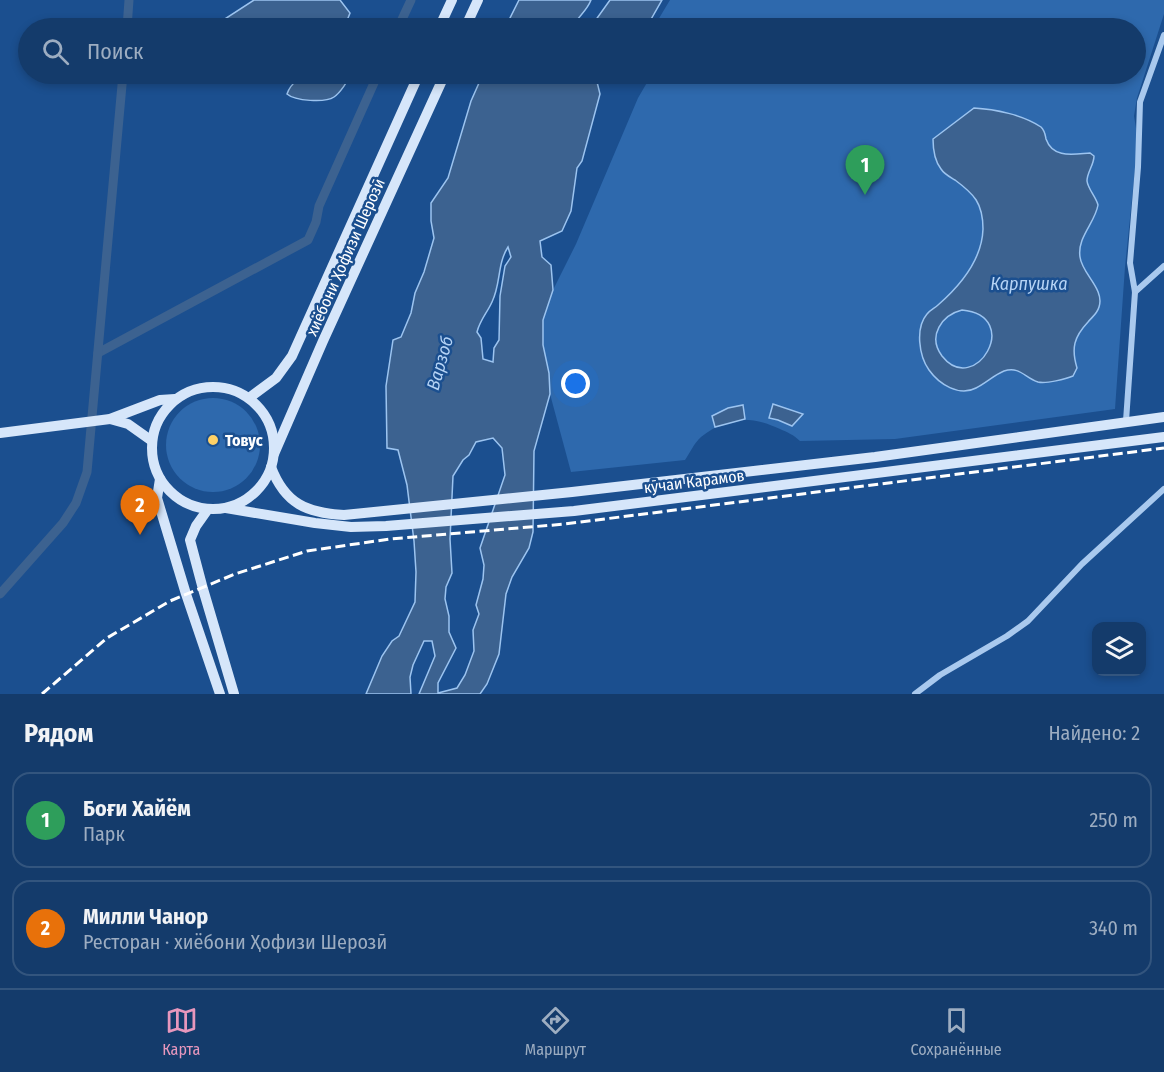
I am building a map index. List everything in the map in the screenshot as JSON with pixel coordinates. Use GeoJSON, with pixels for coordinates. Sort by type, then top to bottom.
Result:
{"type":"FeatureCollection","features":[{"type":"Feature","properties":{"kind":"main road"},"geometry":{"type":"LineString","coordinates":[[444,18],[452,0]]}},
{"type":"Feature","properties":{"kind":"main road"},"geometry":{"type":"LineString","coordinates":[[470,18],[478,0]]}},
{"type":"Feature","properties":{"kind":"main road","name":"хиёбони Ҳофизи Шерозӣ"},"geometry":{"type":"LineString","coordinates":[[249,398],[276,378],[292,356],[414,84]]}},
{"type":"Feature","properties":{"kind":"main road","name":"хиёбони Ҳофизи Шерозӣ"},"geometry":{"type":"LineString","coordinates":[[274,454],[440,84]]}},
{"type":"Feature","properties":{"kind":"main road","name":"хиёбони Ҳофизи Шерозӣ"},"geometry":{"type":"LineString","coordinates":[[160,479],[167,489],[186,503],[208,509],[226,508],[246,500],[261,486],[272,467],[274,438],[269,423],[261,409],[249,398],[235,390],[220,386],[189,391],[175,399]]}},
{"type":"Feature","properties":{"kind":"main road"},"geometry":{"type":"LineString","coordinates":[[0,433],[110,419],[160,400],[175,399]]}},
{"type":"Feature","properties":{"kind":"main road"},"geometry":{"type":"LineString","coordinates":[[175,399],[160,418],[152,441],[153,460],[160,479],[157,498],[220,694]]}},
{"type":"Feature","properties":{"kind":"main road","name":"кӯчаи Карамов"},"geometry":{"type":"LineString","coordinates":[[272,467],[287,495],[307,510],[344,515],[384,509],[572,492],[875,457],[1164,417]]}},
{"type":"Feature","properties":{"kind":"main road"},"geometry":{"type":"LineString","coordinates":[[110,419],[128,424],[152,441]]}},
{"type":"Feature","properties":{"kind":"main road"},"geometry":{"type":"LineString","coordinates":[[1033,436],[1034,453]]}},
{"type":"Feature","properties":{"kind":"main road","name":"кӯчаи Карамов"},"geometry":{"type":"LineString","coordinates":[[226,508],[315,523],[351,527],[386,526],[574,511],[1164,437]]}},
{"type":"Feature","properties":{"kind":"main road"},"geometry":{"type":"LineString","coordinates":[[208,509],[196,526],[190,540],[234,694]]}},
{"type":"Feature","properties":{"kind":"street"},"geometry":{"type":"LineString","coordinates":[[1126,421],[1135,292],[1130,263],[1138,167],[1140,102],[1164,35]]}},
{"type":"Feature","properties":{"kind":"street"},"geometry":{"type":"LineString","coordinates":[[1135,292],[1164,266]]}},
{"type":"Feature","properties":{"kind":"street"},"geometry":{"type":"LineString","coordinates":[[915,694],[940,675],[1007,636],[1028,621],[1082,564],[1164,489]]}},
{"type":"Feature","properties":{"kind":"shaded area"},"geometry":{"type":"Polygon","coordinates":[[[670,0],[1164,0],[1164,14],[1146,70],[1146,18],[659,18],[670,0]]]}},
{"type":"Feature","properties":{"kind":"shaded area"},"geometry":{"type":"Polygon","coordinates":[[[646,84],[1142,84],[1134,116],[1138,140],[1125,267],[1115,409],[895,439],[800,441],[769,424],[739,420],[720,425],[701,437],[685,460],[571,472],[550,394],[549,373],[543,345],[543,320],[553,290],[576,244],[638,98],[646,84]]]}},
{"type":"Feature","properties":{"kind":"shaded area"},"geometry":{"type":"Polygon","coordinates":[[[213,398],[231,402],[246,412],[256,427],[260,445],[256,463],[246,478],[231,488],[213,492],[195,488],[180,478],[170,463],[166,445],[170,427],[180,412],[195,402],[213,398]]]}},
{"type":"Feature","properties":{"kind":"water"},"geometry":{"type":"Polygon","coordinates":[[[254,0],[340,0],[350,13],[348,18],[226,18],[254,0]]]}},
{"type":"Feature","properties":{"kind":"water"},"geometry":{"type":"Polygon","coordinates":[[[519,0],[591,0],[578,18],[510,18],[519,0]]]}},
{"type":"Feature","properties":{"kind":"water"},"geometry":{"type":"Polygon","coordinates":[[[610,0],[662,0],[652,18],[597,18],[610,0]]]}},
{"type":"Feature","properties":{"kind":"water"},"geometry":{"type":"Polygon","coordinates":[[[293,84],[345,84],[334,97],[317,101],[303,100],[287,94],[293,84]]]}},
{"type":"Feature","properties":{"kind":"water","name":"Варзоб"},"geometry":{"type":"Polygon","coordinates":[[[479,84],[598,84],[600,94],[582,161],[577,168],[571,211],[562,231],[540,241],[542,257],[551,265],[553,290],[543,320],[543,345],[549,373],[550,394],[534,451],[533,532],[529,548],[512,577],[506,594],[499,654],[487,684],[480,694],[419,694],[435,656],[432,641],[424,641],[410,677],[411,694],[366,694],[382,656],[392,641],[399,636],[415,602],[414,541],[407,485],[398,450],[387,448],[386,386],[393,340],[401,337],[411,313],[415,293],[434,238],[431,203],[448,178],[471,101],[479,84]],[[508,247],[502,260],[495,295],[477,332],[481,338],[483,359],[493,362],[494,348],[499,340],[500,296],[505,266],[511,257],[508,247]],[[493,438],[476,442],[453,476],[450,539],[452,573],[446,587],[445,599],[449,616],[449,632],[456,648],[438,683],[438,693],[457,688],[465,675],[474,651],[473,630],[479,614],[476,605],[484,565],[480,548],[505,475],[502,448],[493,438]]]}},
{"type":"Feature","properties":{"kind":"water","name":"Карпушка"},"geometry":{"type":"Polygon","coordinates":[[[974,108],[1009,113],[1034,123],[1042,128],[1049,145],[1059,152],[1065,154],[1090,153],[1094,156],[1087,181],[1098,205],[1081,243],[1080,257],[1100,300],[1097,312],[1083,327],[1075,343],[1074,354],[1077,368],[1073,376],[1056,381],[1038,382],[1018,371],[1010,370],[1000,373],[976,388],[963,391],[950,388],[929,370],[920,342],[923,320],[955,289],[969,271],[979,251],[983,229],[983,220],[976,200],[942,171],[935,158],[933,139],[974,108]],[[962,310],[948,316],[939,327],[936,334],[938,348],[942,356],[955,366],[968,367],[979,361],[988,351],[992,338],[990,326],[980,315],[962,310]]]}},
{"type":"Feature","properties":{"kind":"water"},"geometry":{"type":"Polygon","coordinates":[[[773,404],[803,414],[792,426],[769,418],[773,404]]]}},
{"type":"Feature","properties":{"kind":"water"},"geometry":{"type":"Polygon","coordinates":[[[743,405],[745,419],[715,427],[712,416],[728,408],[743,405]]]}},
{"type":"Feature","properties":{"kind":"waterway"},"geometry":{"type":"LineString","coordinates":[[128,18],[129,0]]}},
{"type":"Feature","properties":{"kind":"waterway"},"geometry":{"type":"LineString","coordinates":[[403,18],[411,0]]}},
{"type":"Feature","properties":{"kind":"waterway"},"geometry":{"type":"LineString","coordinates":[[0,594],[63,523],[76,503],[87,472],[122,84]]}},
{"type":"Feature","properties":{"kind":"waterway"},"geometry":{"type":"LineString","coordinates":[[98,353],[308,240],[316,222],[319,206],[374,84]]}},
{"type":"Feature","properties":{"kind":"railway"},"geometry":{"type":"LineString","coordinates":[[42,694],[107,638],[170,601],[235,574],[307,551],[390,539],[565,524],[1164,448]]}},
{"type":"Feature","properties":{"kind":"place","name":"Боғи Хайём"},"geometry":{"type":"Point","coordinates":[865,195]}},
{"type":"Feature","properties":{"kind":"place","name":"Товус"},"geometry":{"type":"Point","coordinates":[213,440]}},
{"type":"Feature","properties":{"kind":"place","name":"Милли Чанор"},"geometry":{"type":"Point","coordinates":[140,535]}}]}
